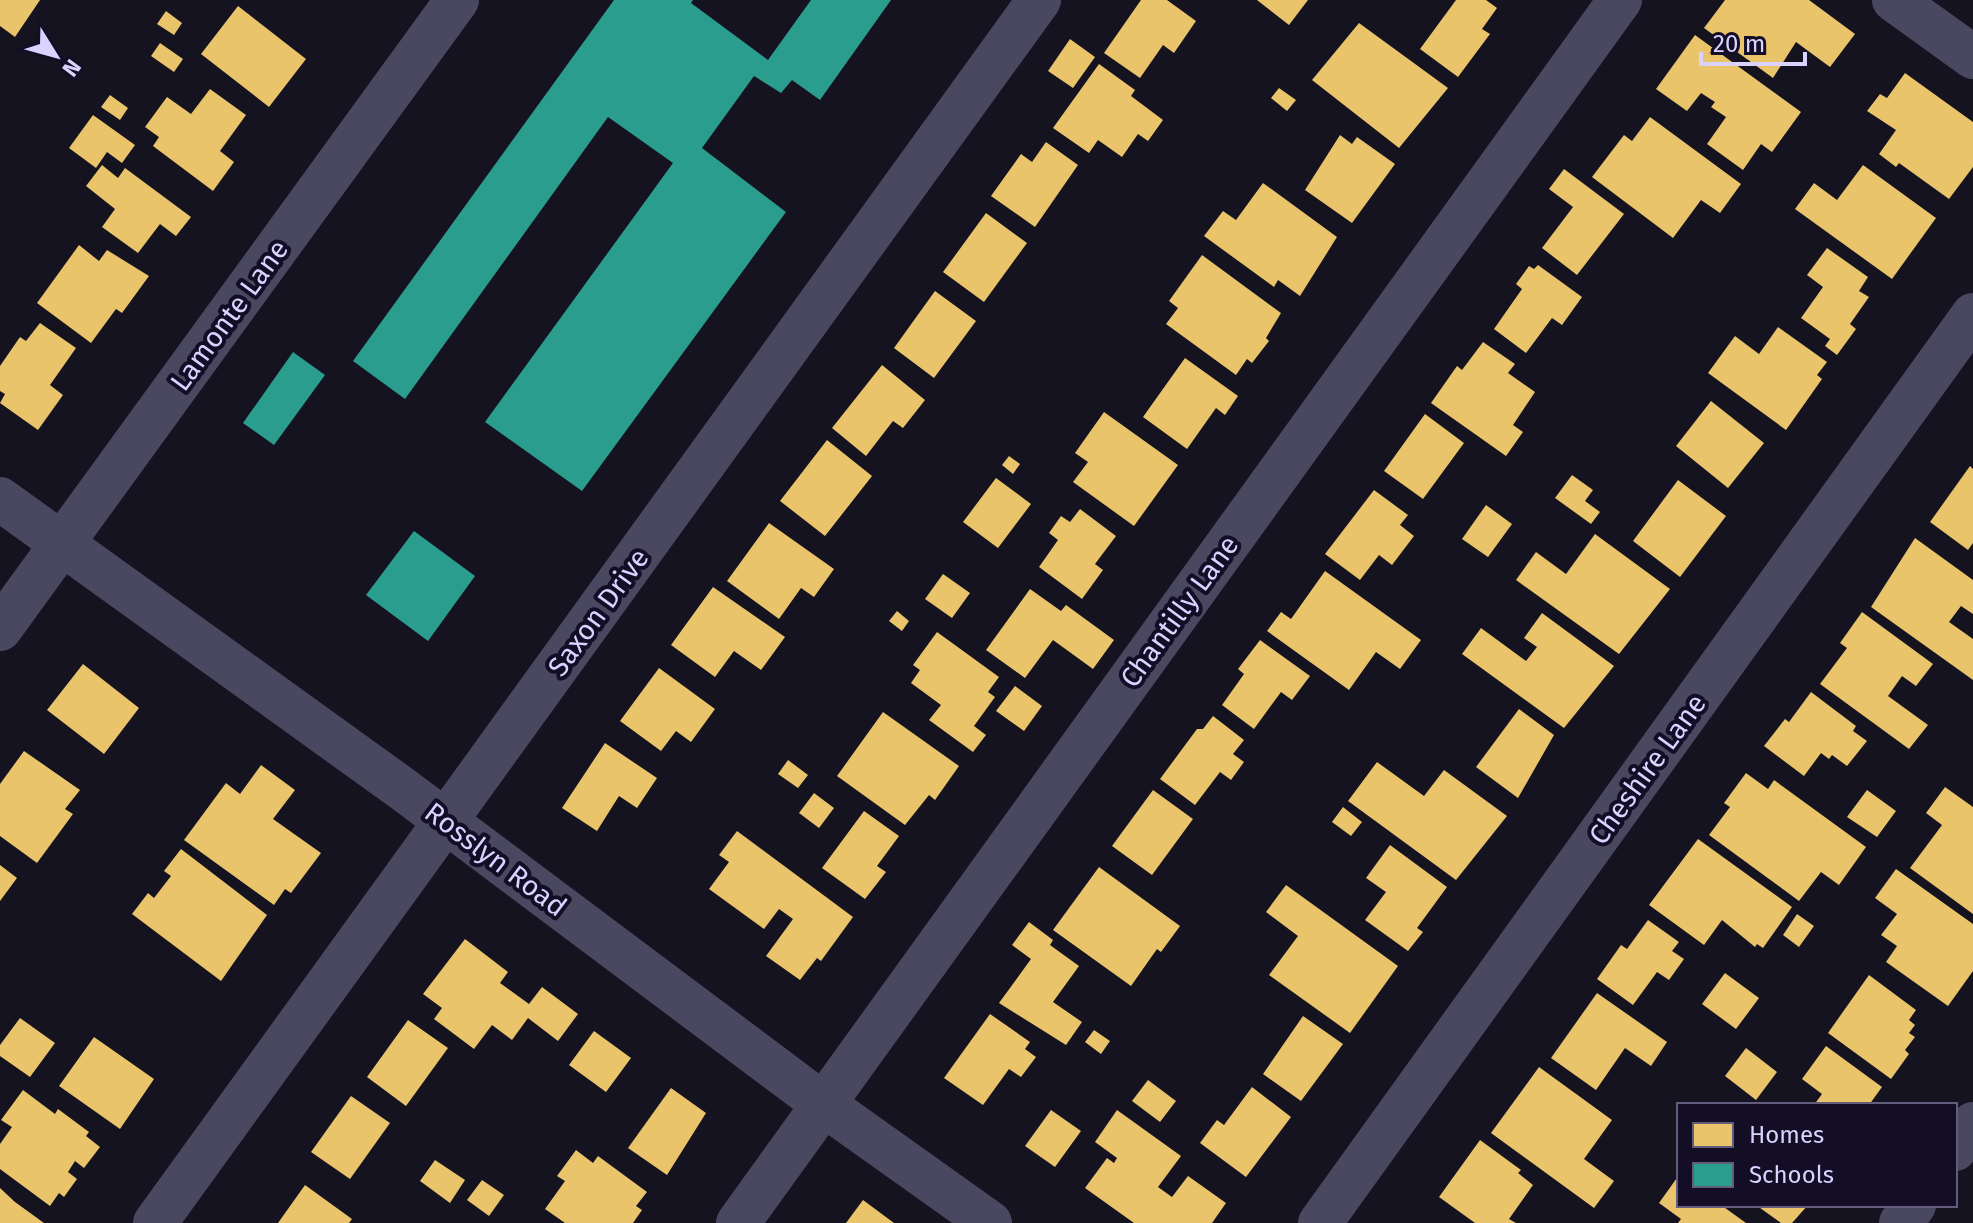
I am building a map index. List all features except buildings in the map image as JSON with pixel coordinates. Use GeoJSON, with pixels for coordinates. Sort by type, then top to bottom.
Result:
{"type":"FeatureCollection","features":[{"type":"Feature","properties":{"kind":"street","name":"Lamonte Lane"},"geometry":{"type":"LineString","coordinates":[[0,629],[457,0]]}},
{"type":"Feature","properties":{"kind":"street","name":"Saxon Drive"},"geometry":{"type":"LineString","coordinates":[[155,1223],[1039,0]]}},
{"type":"Feature","properties":{"kind":"street","name":"Chantilly Lane"},"geometry":{"type":"LineString","coordinates":[[738,1223],[1620,0]]}},
{"type":"Feature","properties":{"kind":"street"},"geometry":{"type":"LineString","coordinates":[[1894,0],[1973,57]]}},
{"type":"Feature","properties":{"kind":"street","name":"Cheshire Lane"},"geometry":{"type":"LineString","coordinates":[[1320,1223],[1973,315]]}},
{"type":"Feature","properties":{"kind":"street","name":"Rosslyn Road"},"geometry":{"type":"LineString","coordinates":[[0,499],[447,822],[823,1104],[990,1223]]}},
{"type":"Feature","properties":{"kind":"street"},"geometry":{"type":"LineString","coordinates":[[1957,1146],[1973,1124]]}}]}
